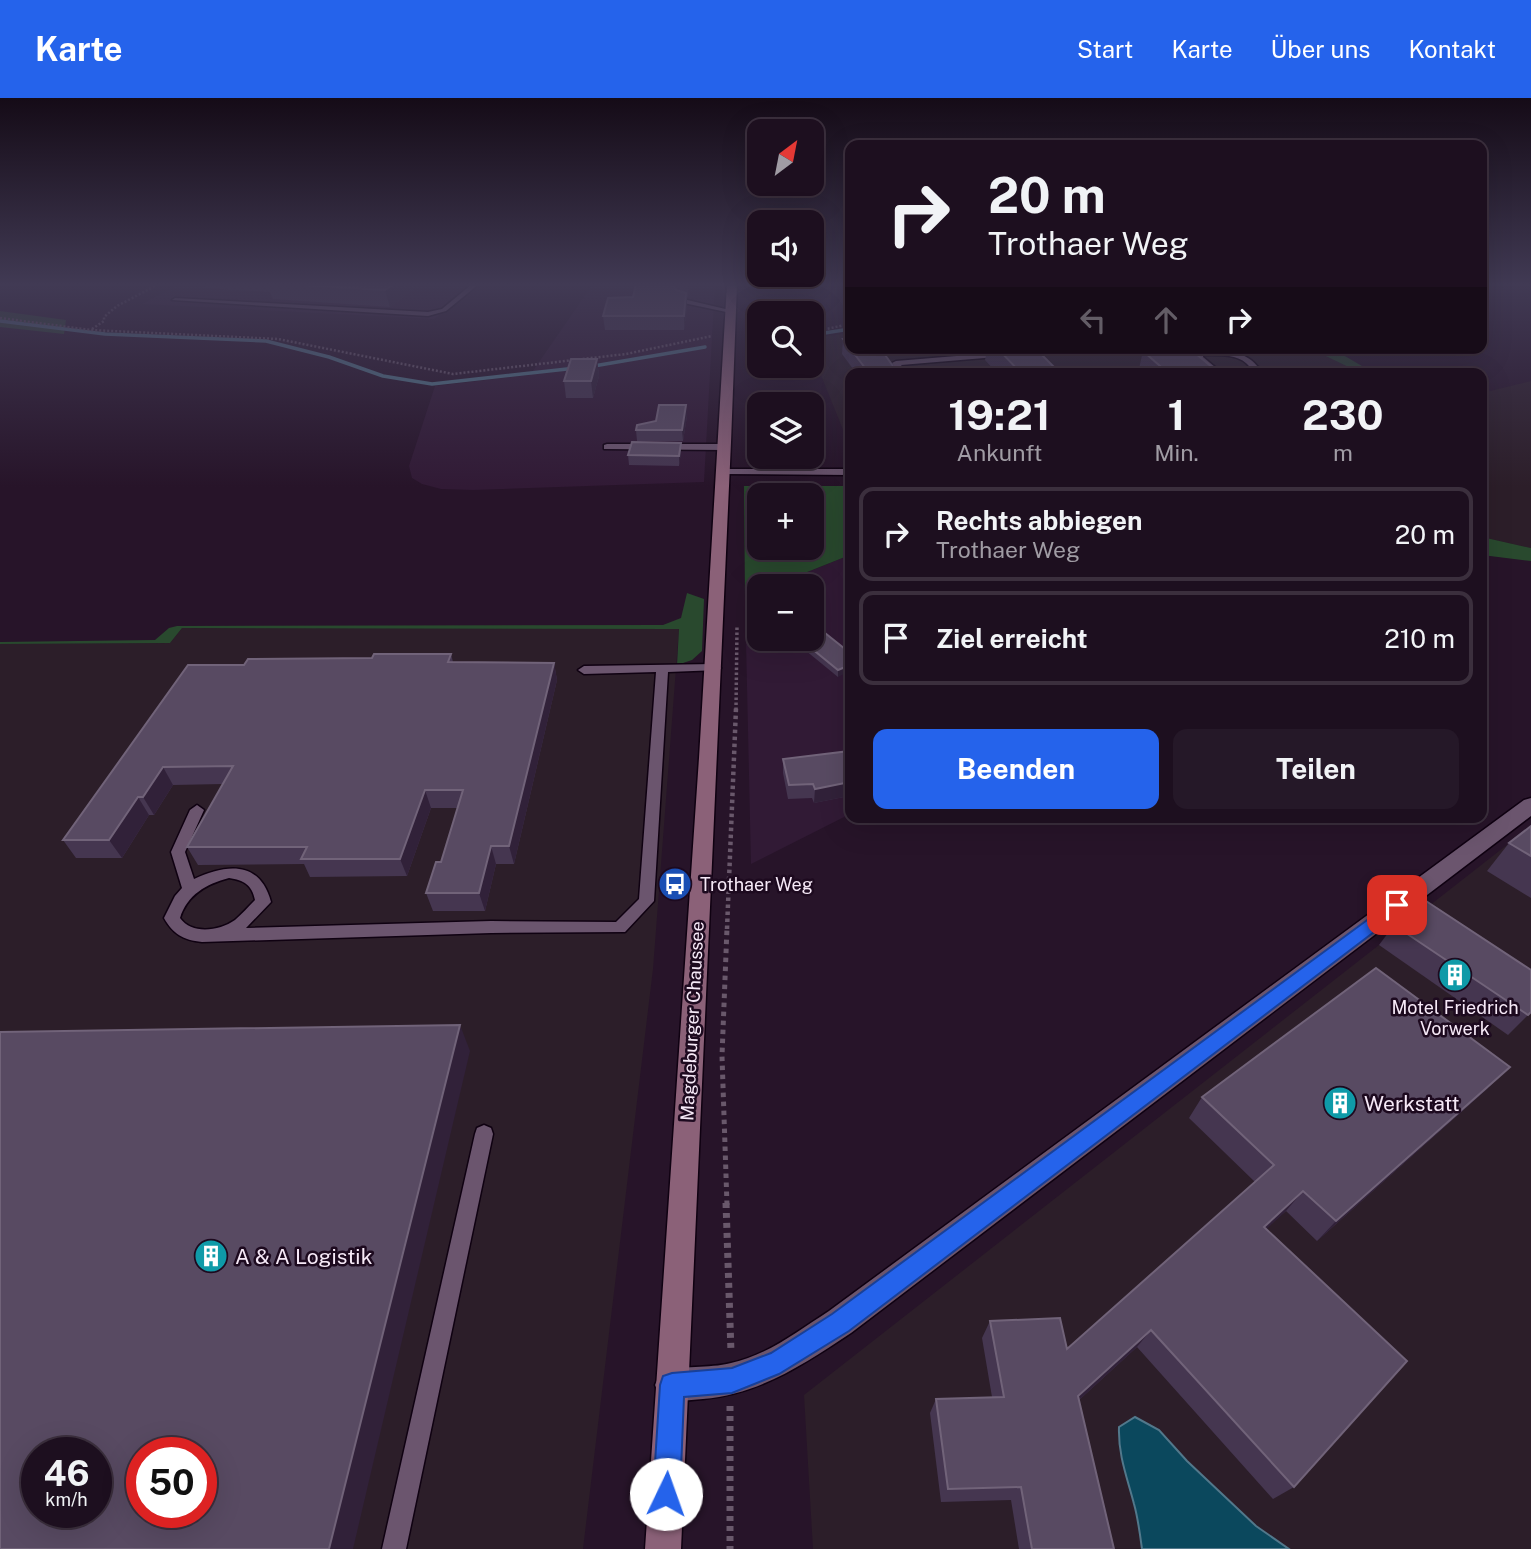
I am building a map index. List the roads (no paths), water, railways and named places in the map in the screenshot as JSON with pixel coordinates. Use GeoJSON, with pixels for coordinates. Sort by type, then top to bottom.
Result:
{"type":"FeatureCollection","features":[{"type":"Feature","properties":{"kind":"main road","name":"Magdeburger Chaussee"},"geometry":{"type":"LineString","coordinates":[[663,1549],[704,817],[715,668],[725,447],[733,352]]}},
{"type":"Feature","properties":{"kind":"street"},"geometry":{"type":"LineString","coordinates":[[672,1385],[732,1380],[779,1362],[840,1322],[1531,805]]}},
{"type":"Feature","properties":{"kind":"lane"},"geometry":{"type":"LineString","coordinates":[[900,368],[896,363],[1006,354]]}},
{"type":"Feature","properties":{"kind":"lane"},"geometry":{"type":"LineString","coordinates":[[1200,354],[1199,358],[1212,368]]}},
{"type":"Feature","properties":{"kind":"lane"},"geometry":{"type":"LineString","coordinates":[[1232,354],[1250,361],[1253,368]]}},
{"type":"Feature","properties":{"kind":"lane"},"geometry":{"type":"LineString","coordinates":[[607,447],[725,447]]}},
{"type":"Feature","properties":{"kind":"lane"},"geometry":{"type":"LineString","coordinates":[[724,472],[845,472]]}},
{"type":"Feature","properties":{"kind":"lane"},"geometry":{"type":"LineString","coordinates":[[584,670],[715,668]]}},
{"type":"Feature","properties":{"kind":"lane"},"geometry":{"type":"LineString","coordinates":[[210,935],[238,926],[263,902],[260,885],[253,878],[229,873],[202,881],[190,889],[174,908],[172,918],[182,933],[210,935],[491,927],[620,928],[646,901],[663,669]]}},
{"type":"Feature","properties":{"kind":"lane"},"geometry":{"type":"LineString","coordinates":[[190,889],[178,852],[197,810]]}},
{"type":"Feature","properties":{"kind":"lane"},"geometry":{"type":"LineString","coordinates":[[394,1549],[484,1134]]}},
{"type":"Feature","properties":{"kind":"water"},"geometry":{"type":"Polygon","coordinates":[[[1135,1417],[1159,1430],[1187,1461],[1256,1526],[1289,1549],[1142,1549],[1119,1437],[1119,1427],[1135,1417]]]}},
{"type":"Feature","properties":{"kind":"waterway"},"geometry":{"type":"LineString","coordinates":[[308,352],[383,376],[432,384],[576,368]]}},
{"type":"Feature","properties":{"kind":"waterway"},"geometry":{"type":"LineString","coordinates":[[588,367],[677,352]]}},
{"type":"Feature","properties":{"kind":"place","name":"Trothaer Weg"},"geometry":{"type":"Point","coordinates":[675,884]}},
{"type":"Feature","properties":{"kind":"place","name":"Motel Friedrich Vorwerk"},"geometry":{"type":"Point","coordinates":[1455,975]}},
{"type":"Feature","properties":{"kind":"place","name":"Werkstatt"},"geometry":{"type":"Point","coordinates":[1340,1103]}},
{"type":"Feature","properties":{"kind":"place","name":"A & A Logistik"},"geometry":{"type":"Point","coordinates":[211,1256]}}]}
